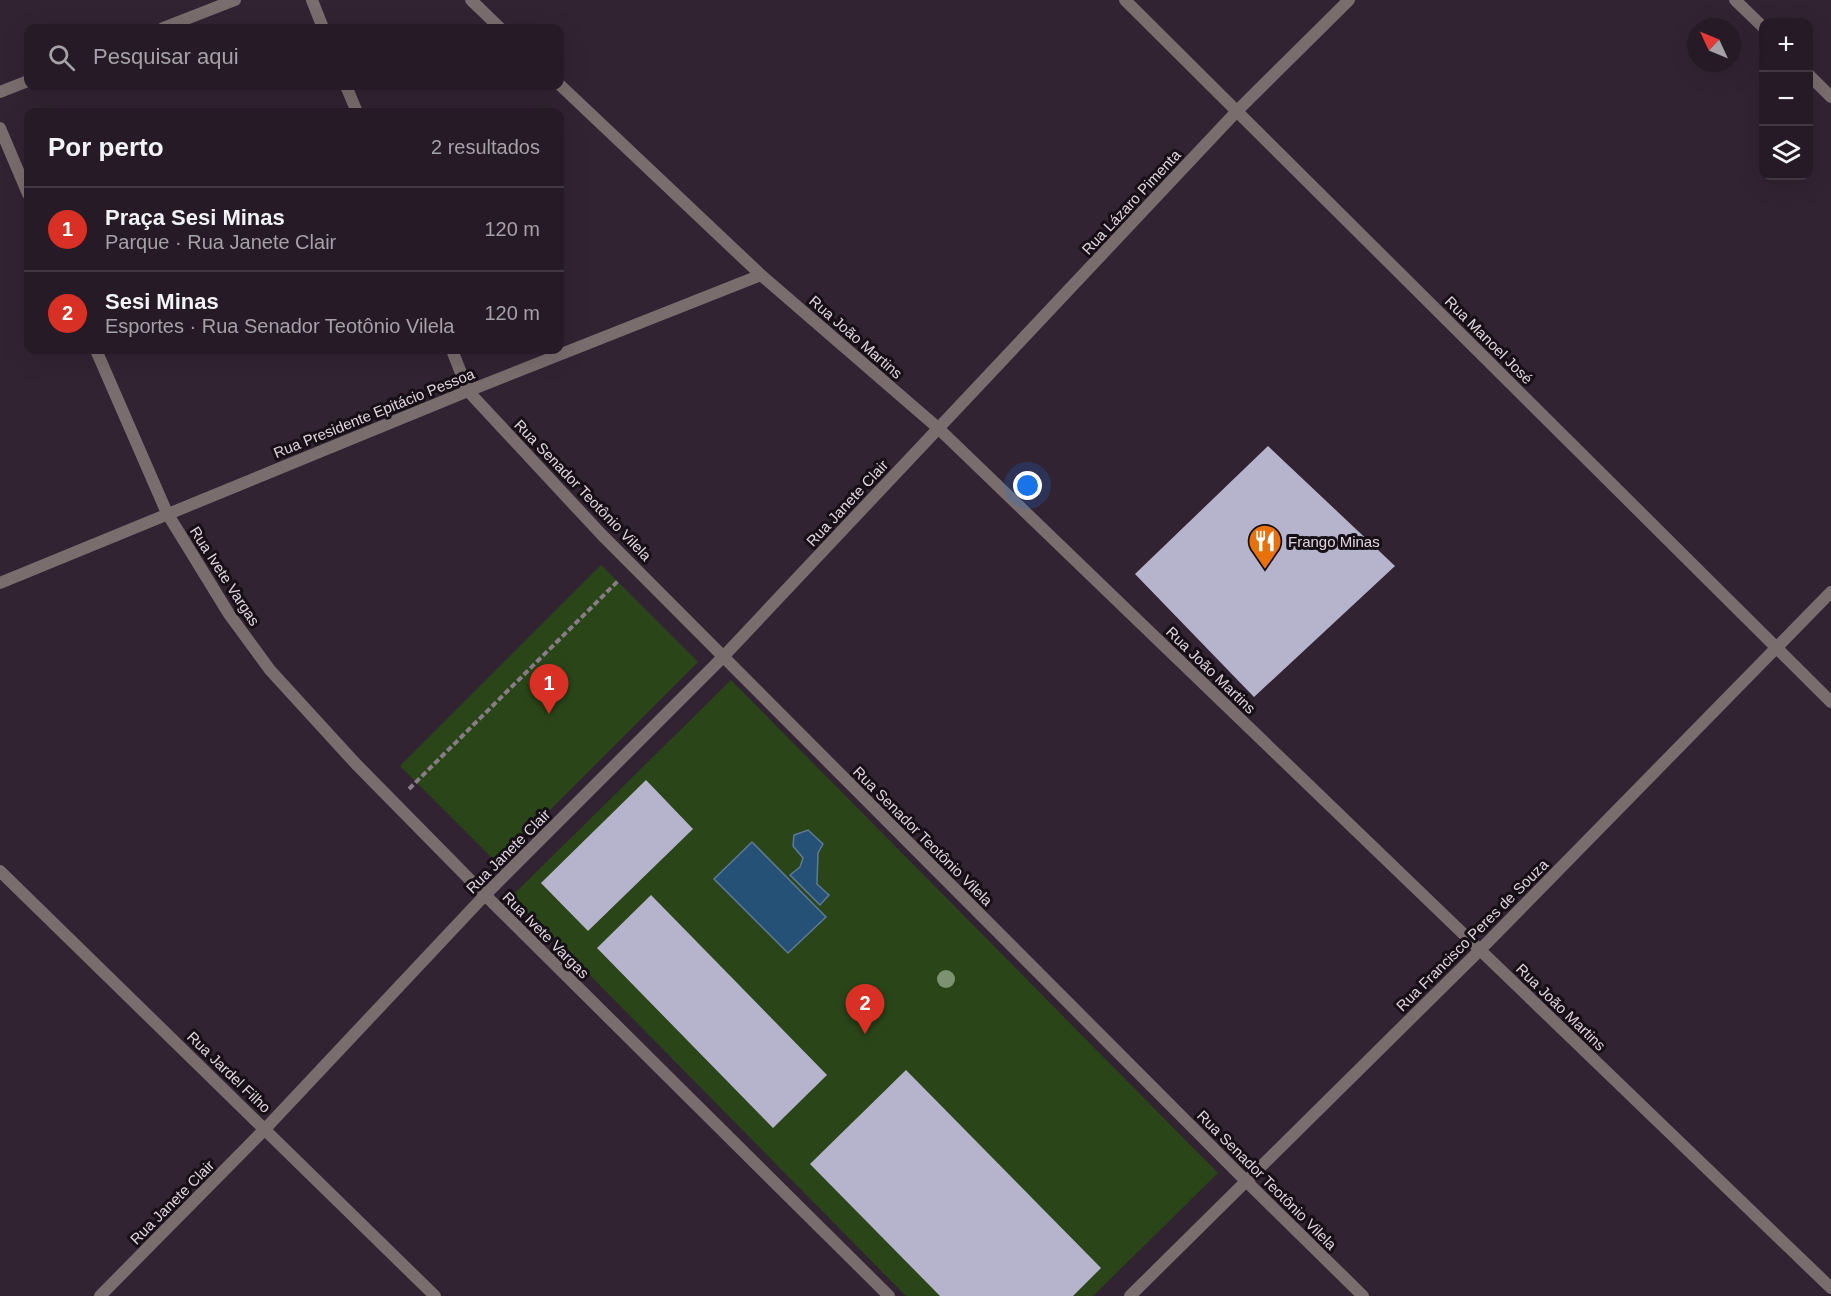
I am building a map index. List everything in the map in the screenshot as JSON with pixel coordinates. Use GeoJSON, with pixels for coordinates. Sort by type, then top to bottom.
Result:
{"type":"FeatureCollection","features":[{"type":"Feature","properties":{"kind":"street"},"geometry":{"type":"LineString","coordinates":[[173,24],[236,0]]}},
{"type":"Feature","properties":{"kind":"street"},"geometry":{"type":"LineString","coordinates":[[312,0],[321,24]]}},
{"type":"Feature","properties":{"kind":"street"},"geometry":{"type":"LineString","coordinates":[[471,0],[496,24]]}},
{"type":"Feature","properties":{"kind":"street","name":"Rua Manoel José"},"geometry":{"type":"LineString","coordinates":[[1125,0],[1831,702]]}},
{"type":"Feature","properties":{"kind":"street","name":"Rua Lázaro Pimenta"},"geometry":{"type":"LineString","coordinates":[[938,428],[1237,111],[1348,0]]}},
{"type":"Feature","properties":{"kind":"street"},"geometry":{"type":"LineString","coordinates":[[1735,0],[1759,23]]}},
{"type":"Feature","properties":{"kind":"street"},"geometry":{"type":"LineString","coordinates":[[1813,78],[1831,96]]}},
{"type":"Feature","properties":{"kind":"street"},"geometry":{"type":"LineString","coordinates":[[0,92],[24,83]]}},
{"type":"Feature","properties":{"kind":"street","name":"Rua João Martins"},"geometry":{"type":"LineString","coordinates":[[564,89],[760,274],[938,428],[1831,1288]]}},
{"type":"Feature","properties":{"kind":"street"},"geometry":{"type":"LineString","coordinates":[[348,90],[355,108]]}},
{"type":"Feature","properties":{"kind":"street"},"geometry":{"type":"LineString","coordinates":[[0,128],[24,185]]}},
{"type":"Feature","properties":{"kind":"street","name":"Rua Presidente Epitácio Pessoa"},"geometry":{"type":"LineString","coordinates":[[564,353],[760,274]]}},
{"type":"Feature","properties":{"kind":"street","name":"Rua Ivete Vargas"},"geometry":{"type":"LineString","coordinates":[[98,354],[166,513],[229,614],[270,670],[485,896],[889,1296]]}},
{"type":"Feature","properties":{"kind":"street"},"geometry":{"type":"LineString","coordinates":[[454,354],[468,391]]}},
{"type":"Feature","properties":{"kind":"street","name":"Rua Presidente Epitácio Pessoa"},"geometry":{"type":"LineString","coordinates":[[0,583],[166,513],[560,354]]}},
{"type":"Feature","properties":{"kind":"street","name":"Rua Senador Teotônio Vilela"},"geometry":{"type":"LineString","coordinates":[[468,391],[602,534],[723,657],[1363,1296]]}},
{"type":"Feature","properties":{"kind":"street","name":"Rua Janete Clair"},"geometry":{"type":"LineString","coordinates":[[100,1296],[265,1129],[485,896],[723,657],[938,428]]}},
{"type":"Feature","properties":{"kind":"street","name":"Rua Francisco Peres de Souza"},"geometry":{"type":"LineString","coordinates":[[1130,1296],[1480,950],[1831,592]]}},
{"type":"Feature","properties":{"kind":"street","name":"Rua Jardel Filho"},"geometry":{"type":"LineString","coordinates":[[0,871],[435,1296]]}},
{"type":"Feature","properties":{"kind":"path"},"geometry":{"type":"LineString","coordinates":[[395,803],[634,565]]}},
{"type":"Feature","properties":{"kind":"green space"},"geometry":{"type":"Polygon","coordinates":[[[601,565],[698,662],[497,863],[400,766],[601,565]]]}},
{"type":"Feature","properties":{"kind":"green space"},"geometry":{"type":"Polygon","coordinates":[[[731,680],[1218,1173],[1093,1296],[906,1296],[512,896],[731,680]]]}},
{"type":"Feature","properties":{"kind":"water"},"geometry":{"type":"Polygon","coordinates":[[[808,830],[823,844],[818,853],[817,884],[829,895],[820,905],[790,875],[800,867],[803,858],[793,846],[794,835],[808,830]]]}},
{"type":"Feature","properties":{"kind":"water"},"geometry":{"type":"Polygon","coordinates":[[[752,842],[826,917],[788,953],[714,879],[752,842]]]}},
{"type":"Feature","properties":{"kind":"building","name":"Frango Minas"},"geometry":{"type":"Polygon","coordinates":[[[1268,446],[1395,566],[1254,697],[1135,574],[1268,446]]]}},
{"type":"Feature","properties":{"kind":"building"},"geometry":{"type":"Polygon","coordinates":[[[646,780],[693,829],[588,931],[541,883],[646,780]]]}},
{"type":"Feature","properties":{"kind":"building"},"geometry":{"type":"Polygon","coordinates":[[[651,895],[827,1075],[773,1128],[597,948],[651,895]]]}},
{"type":"Feature","properties":{"kind":"building"},"geometry":{"type":"Polygon","coordinates":[[[906,1070],[1101,1268],[1073,1296],[940,1296],[810,1164],[906,1070]]]}},
{"type":"Feature","properties":{"kind":"place","name":"Frango Minas"},"geometry":{"type":"Point","coordinates":[1265,570]}},
{"type":"Feature","properties":{"kind":"place","name":"Praça Sesi Minas"},"geometry":{"type":"Point","coordinates":[549,714]}},
{"type":"Feature","properties":{"kind":"place","name":"Sesi Minas"},"geometry":{"type":"Point","coordinates":[865,1034]}}]}
